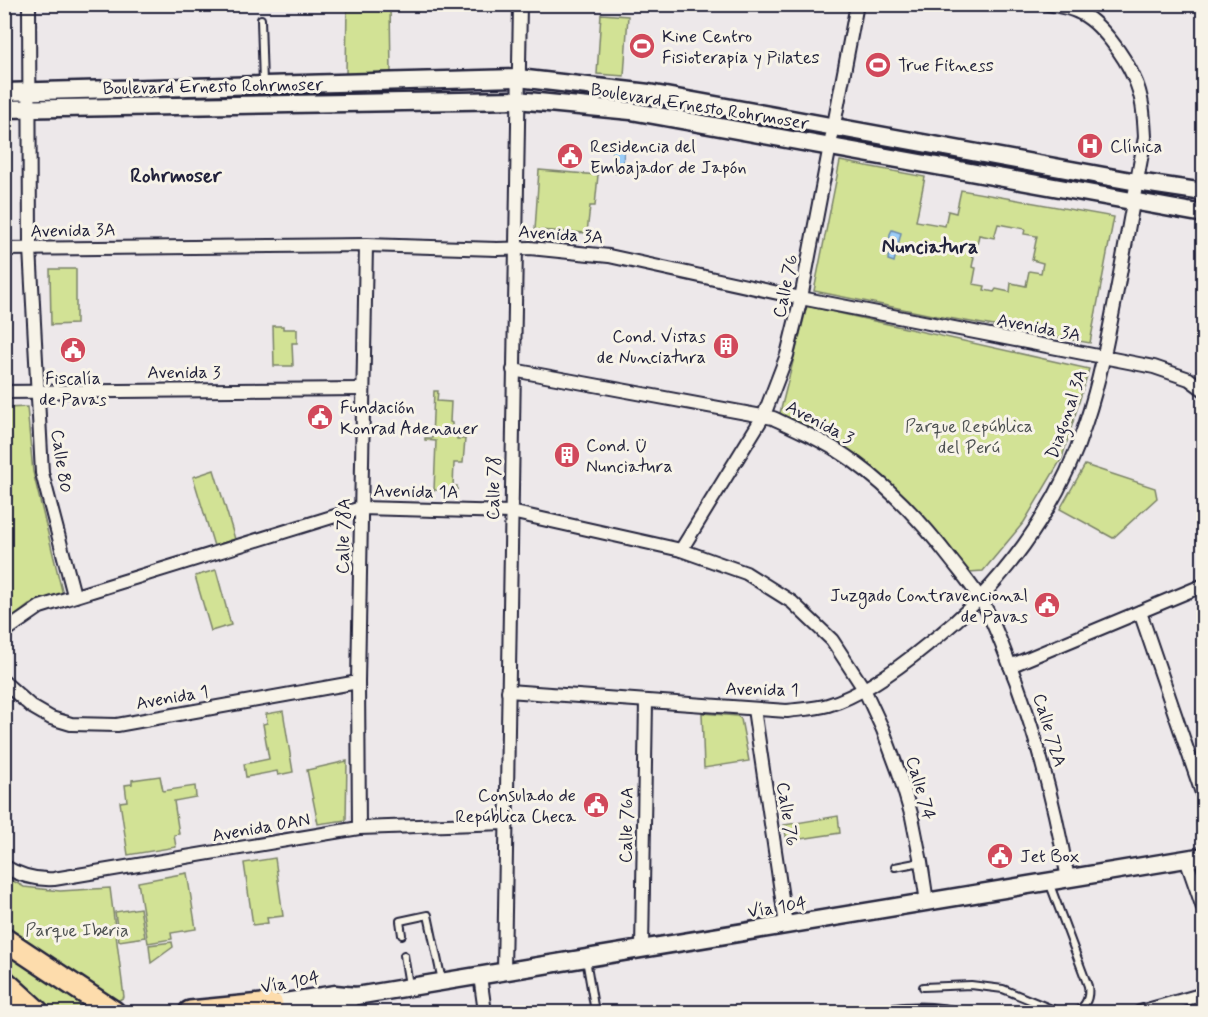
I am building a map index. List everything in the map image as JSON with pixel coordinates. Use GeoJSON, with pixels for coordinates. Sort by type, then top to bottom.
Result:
{"type":"FeatureCollection","features":[{"type":"Feature","properties":{"kind":"highway"},"geometry":{"type":"LineString","coordinates":[[4,939],[108,1010],[121,1012]]}},
{"type":"Feature","properties":{"kind":"highway"},"geometry":{"type":"LineString","coordinates":[[4,981],[38,1012]]}},
{"type":"Feature","properties":{"kind":"highway"},"geometry":{"type":"LineString","coordinates":[[190,1012],[272,1004]]}},
{"type":"Feature","properties":{"kind":"highway"},"geometry":{"type":"LineString","coordinates":[[4,1005],[12,1012]]}},
{"type":"Feature","properties":{"kind":"main road","name":"Boulevard Ernesto Rohrmoser"},"geometry":{"type":"LineString","coordinates":[[4,92],[518,78],[649,93],[1048,161],[1137,182],[1203,192]]}},
{"type":"Feature","properties":{"kind":"main road","name":"Boulevard Ernesto Rohrmoser"},"geometry":{"type":"LineString","coordinates":[[4,109],[518,100],[631,111],[1203,214]]}},
{"type":"Feature","properties":{"kind":"main road","name":"Vía 104"},"geometry":{"type":"LineString","coordinates":[[231,1012],[335,994],[356,996],[1203,856]]}},
{"type":"Feature","properties":{"kind":"main road","name":"Vía 104"},"geometry":{"type":"LineString","coordinates":[[308,1012],[339,1006],[356,996]]}},
{"type":"Feature","properties":{"kind":"street","name":"Calle 80"},"geometry":{"type":"LineString","coordinates":[[29,4],[30,248],[42,473],[74,595]]}},
{"type":"Feature","properties":{"kind":"street","name":"Calle 78"},"geometry":{"type":"LineString","coordinates":[[504,972],[519,4]]}},
{"type":"Feature","properties":{"kind":"street","name":"Calle 76"},"geometry":{"type":"LineString","coordinates":[[681,550],[764,415],[788,355],[857,4]]}},
{"type":"Feature","properties":{"kind":"street","name":"Diagonal 3A"},"geometry":{"type":"LineString","coordinates":[[980,598],[1020,551],[1053,500],[1086,423],[1104,358],[1145,137],[1143,110],[1135,79],[1120,53],[1102,30],[1080,12],[1047,4]]}},
{"type":"Feature","properties":{"kind":"street","name":"Avenida 3A"},"geometry":{"type":"LineString","coordinates":[[4,249],[366,245],[530,248],[609,256],[801,298],[1154,367],[1189,379],[1203,390]]}},
{"type":"Feature","properties":{"kind":"street","name":"Calle 78A"},"geometry":{"type":"LineString","coordinates":[[359,828],[358,682],[366,245]]}},
{"type":"Feature","properties":{"kind":"street","name":"Avenida 3"},"geometry":{"type":"LineString","coordinates":[[513,370],[764,415],[807,434],[851,459],[917,516],[980,598]]}},
{"type":"Feature","properties":{"kind":"street","name":"Avenida 3"},"geometry":{"type":"LineString","coordinates":[[4,392],[363,389]]}},
{"type":"Feature","properties":{"kind":"street","name":"Avenida 1A"},"geometry":{"type":"LineString","coordinates":[[4,632],[40,607],[74,595],[361,508],[511,512],[681,550],[746,573],[792,602],[832,640],[864,688]]}},
{"type":"Feature","properties":{"kind":"street"},"geometry":{"type":"LineString","coordinates":[[1010,666],[1203,585]]}},
{"type":"Feature","properties":{"kind":"street","name":"Calle 72A"},"geometry":{"type":"LineString","coordinates":[[980,598],[1010,666],[1039,751],[1068,879]]}},
{"type":"Feature","properties":{"kind":"street","name":"Avenida 1"},"geometry":{"type":"LineString","coordinates":[[508,691],[787,711],[828,705],[864,688],[904,663],[942,634],[980,598]]}},
{"type":"Feature","properties":{"kind":"street"},"geometry":{"type":"LineString","coordinates":[[1140,612],[1203,799]]}},
{"type":"Feature","properties":{"kind":"street","name":"Avenida 1"},"geometry":{"type":"LineString","coordinates":[[4,682],[32,707],[51,718],[71,724],[117,725],[358,682]]}},
{"type":"Feature","properties":{"kind":"street","name":"Calle 74"},"geometry":{"type":"LineString","coordinates":[[864,688],[883,730],[912,817],[927,902]]}},
{"type":"Feature","properties":{"kind":"street","name":"Calle 76A"},"geometry":{"type":"LineString","coordinates":[[642,949],[646,701]]}},
{"type":"Feature","properties":{"kind":"street","name":"Calle 76"},"geometry":{"type":"LineString","coordinates":[[754,709],[786,925]]}},
{"type":"Feature","properties":{"kind":"street","name":"Avenida 0AN"},"geometry":{"type":"LineString","coordinates":[[4,866],[23,876],[35,879],[54,879],[359,828],[506,823]]}},
{"type":"Feature","properties":{"kind":"street"},"geometry":{"type":"LineString","coordinates":[[1186,859],[1203,911]]}},
{"type":"Feature","properties":{"kind":"street"},"geometry":{"type":"LineString","coordinates":[[480,976],[485,1012]]}},
{"type":"Feature","properties":{"kind":"street"},"geometry":{"type":"LineString","coordinates":[[1140,1012],[1203,994]]}},
{"type":"Feature","properties":{"kind":"lane"},"geometry":{"type":"LineString","coordinates":[[261,19],[263,85]]}},
{"type":"Feature","properties":{"kind":"lane"},"geometry":{"type":"LineString","coordinates":[[895,867],[921,862]]}},
{"type":"Feature","properties":{"kind":"lane"},"geometry":{"type":"LineString","coordinates":[[1049,882],[1088,986],[1086,1003],[1076,1012]]}},
{"type":"Feature","properties":{"kind":"lane"},"geometry":{"type":"LineString","coordinates":[[402,935],[400,921],[428,915],[442,982]]}},
{"type":"Feature","properties":{"kind":"lane"},"geometry":{"type":"LineString","coordinates":[[404,956],[410,987]]}},
{"type":"Feature","properties":{"kind":"lane"},"geometry":{"type":"LineString","coordinates":[[586,958],[595,1012]]}},
{"type":"Feature","properties":{"kind":"lane"},"geometry":{"type":"LineString","coordinates":[[923,987],[971,985],[1004,989],[1059,1012]]}},
{"type":"Feature","properties":{"kind":"green space"},"geometry":{"type":"Polygon","coordinates":[[[347,5],[390,5],[391,73],[346,74],[347,5]]]}},
{"type":"Feature","properties":{"kind":"green space"},"geometry":{"type":"Polygon","coordinates":[[[601,14],[628,16],[624,76],[597,74],[601,14]]]}},
{"type":"Feature","properties":{"kind":"green space"},"geometry":{"type":"Polygon","coordinates":[[[840,161],[925,177],[916,221],[945,226],[948,211],[956,213],[961,190],[1114,217],[1090,343],[814,291],[840,161]],[[998,224],[994,238],[979,235],[976,249],[973,249],[971,256],[974,257],[972,267],[976,268],[973,284],[985,286],[984,290],[994,292],[996,289],[1010,292],[1011,283],[1026,286],[1029,271],[1041,273],[1043,263],[1032,260],[1037,236],[1024,234],[1025,229],[998,224]]]}},
{"type":"Feature","properties":{"kind":"green space"},"geometry":{"type":"Polygon","coordinates":[[[539,170],[598,175],[595,206],[590,206],[587,233],[535,230],[539,170]]]}},
{"type":"Feature","properties":{"kind":"green space"},"geometry":{"type":"Polygon","coordinates":[[[50,269],[76,269],[76,324],[51,325],[50,269]]]}},
{"type":"Feature","properties":{"kind":"green space","name":"Parque República del Perú"},"geometry":{"type":"Polygon","coordinates":[[[807,306],[1089,369],[1062,458],[1024,522],[983,571],[969,572],[943,538],[880,477],[779,417],[807,306]]]}},
{"type":"Feature","properties":{"kind":"green space"},"geometry":{"type":"Polygon","coordinates":[[[273,326],[297,329],[297,343],[292,343],[293,366],[274,366],[273,326]]]}},
{"type":"Feature","properties":{"kind":"green space"},"geometry":{"type":"Polygon","coordinates":[[[434,391],[438,391],[437,401],[451,402],[452,430],[457,431],[457,439],[465,439],[463,463],[454,463],[453,486],[457,486],[457,490],[434,490],[436,441],[425,440],[425,438],[432,438],[434,391]]]}},
{"type":"Feature","properties":{"kind":"green space"},"geometry":{"type":"Polygon","coordinates":[[[27,407],[33,472],[63,595],[29,605],[5,623],[5,408],[27,407]]]}},
{"type":"Feature","properties":{"kind":"green space"},"geometry":{"type":"Polygon","coordinates":[[[1085,465],[1155,488],[1157,498],[1113,538],[1060,509],[1085,465]]]}},
{"type":"Feature","properties":{"kind":"green space"},"geometry":{"type":"Polygon","coordinates":[[[214,470],[235,539],[214,546],[193,477],[214,470]]]}},
{"type":"Feature","properties":{"kind":"green space"},"geometry":{"type":"Polygon","coordinates":[[[216,570],[231,625],[211,631],[195,576],[216,570]]]}},
{"type":"Feature","properties":{"kind":"green space"},"geometry":{"type":"Polygon","coordinates":[[[283,711],[293,772],[278,775],[277,771],[246,777],[244,764],[269,759],[263,724],[267,723],[266,714],[283,711]]]}},
{"type":"Feature","properties":{"kind":"green space"},"geometry":{"type":"Polygon","coordinates":[[[702,713],[737,716],[741,719],[749,761],[704,768],[702,713]]]}},
{"type":"Feature","properties":{"kind":"green space"},"geometry":{"type":"Polygon","coordinates":[[[347,761],[346,820],[318,824],[307,770],[347,761]]]}},
{"type":"Feature","properties":{"kind":"green space"},"geometry":{"type":"Polygon","coordinates":[[[160,776],[163,791],[195,786],[196,797],[174,801],[179,834],[174,835],[176,847],[128,855],[120,802],[127,801],[125,785],[132,784],[132,780],[160,776]]]}},
{"type":"Feature","properties":{"kind":"green space"},"geometry":{"type":"Polygon","coordinates":[[[838,816],[840,833],[787,841],[784,825],[838,816]]]}},
{"type":"Feature","properties":{"kind":"green space"},"geometry":{"type":"Polygon","coordinates":[[[275,858],[283,916],[267,918],[268,923],[253,925],[244,863],[275,858]]]}},
{"type":"Feature","properties":{"kind":"green space"},"geometry":{"type":"Polygon","coordinates":[[[187,873],[196,929],[171,933],[172,939],[148,943],[138,882],[187,873]]]}},
{"type":"Feature","properties":{"kind":"green space","name":"Parque Iberia"},"geometry":{"type":"Polygon","coordinates":[[[4,876],[24,887],[60,891],[110,888],[124,997],[116,1002],[5,928],[4,876]]]}},
{"type":"Feature","properties":{"kind":"green space"},"geometry":{"type":"Polygon","coordinates":[[[140,908],[145,937],[119,941],[115,912],[140,908]]]}},
{"type":"Feature","properties":{"kind":"green space"},"geometry":{"type":"Polygon","coordinates":[[[172,942],[173,947],[151,963],[149,945],[172,942]]]}},
{"type":"Feature","properties":{"kind":"green space"},"geometry":{"type":"Polygon","coordinates":[[[4,951],[93,1008],[95,1012],[45,1012],[5,975],[4,951]]]}},
{"type":"Feature","properties":{"kind":"water"},"geometry":{"type":"Polygon","coordinates":[[[612,146],[624,147],[623,170],[618,174],[612,172],[611,168],[614,159],[612,146]]]}},
{"type":"Feature","properties":{"kind":"water"},"geometry":{"type":"Polygon","coordinates":[[[892,230],[901,233],[894,262],[888,260],[892,230]]]}},
{"type":"Feature","properties":{"kind":"railway"},"geometry":{"type":"LineString","coordinates":[[861,1012],[903,1004],[932,1004],[974,1012]]}},
{"type":"Feature","properties":{"kind":"place","name":"Kine Centro Fisioterapia y Pilates"},"geometry":{"type":"Point","coordinates":[642,46]}},
{"type":"Feature","properties":{"kind":"place","name":"True Fitness"},"geometry":{"type":"Point","coordinates":[878,65]}},
{"type":"Feature","properties":{"kind":"place","name":"Clínica"},"geometry":{"type":"Point","coordinates":[1090,146]}},
{"type":"Feature","properties":{"kind":"place","name":"Residencia del Embajador de Japón"},"geometry":{"type":"Point","coordinates":[570,156]}},
{"type":"Feature","properties":{"kind":"place","name":"Cond. Vistas de Nunciatura"},"geometry":{"type":"Point","coordinates":[726,346]}},
{"type":"Feature","properties":{"kind":"place","name":"Fiscalía de Pavas"},"geometry":{"type":"Point","coordinates":[73,350]}},
{"type":"Feature","properties":{"kind":"place","name":"Fundación Konrad Adenauer"},"geometry":{"type":"Point","coordinates":[320,417]}},
{"type":"Feature","properties":{"kind":"place","name":"Cond. Ü Nunciatura"},"geometry":{"type":"Point","coordinates":[567,455]}},
{"type":"Feature","properties":{"kind":"place","name":"Juzgado Contravencional de Pavas"},"geometry":{"type":"Point","coordinates":[1047,605]}},
{"type":"Feature","properties":{"kind":"place","name":"Consulado de República Checa"},"geometry":{"type":"Point","coordinates":[596,805]}},
{"type":"Feature","properties":{"kind":"place","name":"Jet Box"},"geometry":{"type":"Point","coordinates":[1000,856]}},
{"type":"Feature","properties":{"kind":"district","name":"Rohrmoser"},"geometry":{"type":"Point","coordinates":[176,175]}},
{"type":"Feature","properties":{"kind":"district","name":"Nunciatura"},"geometry":{"type":"Point","coordinates":[930,246]}}]}
